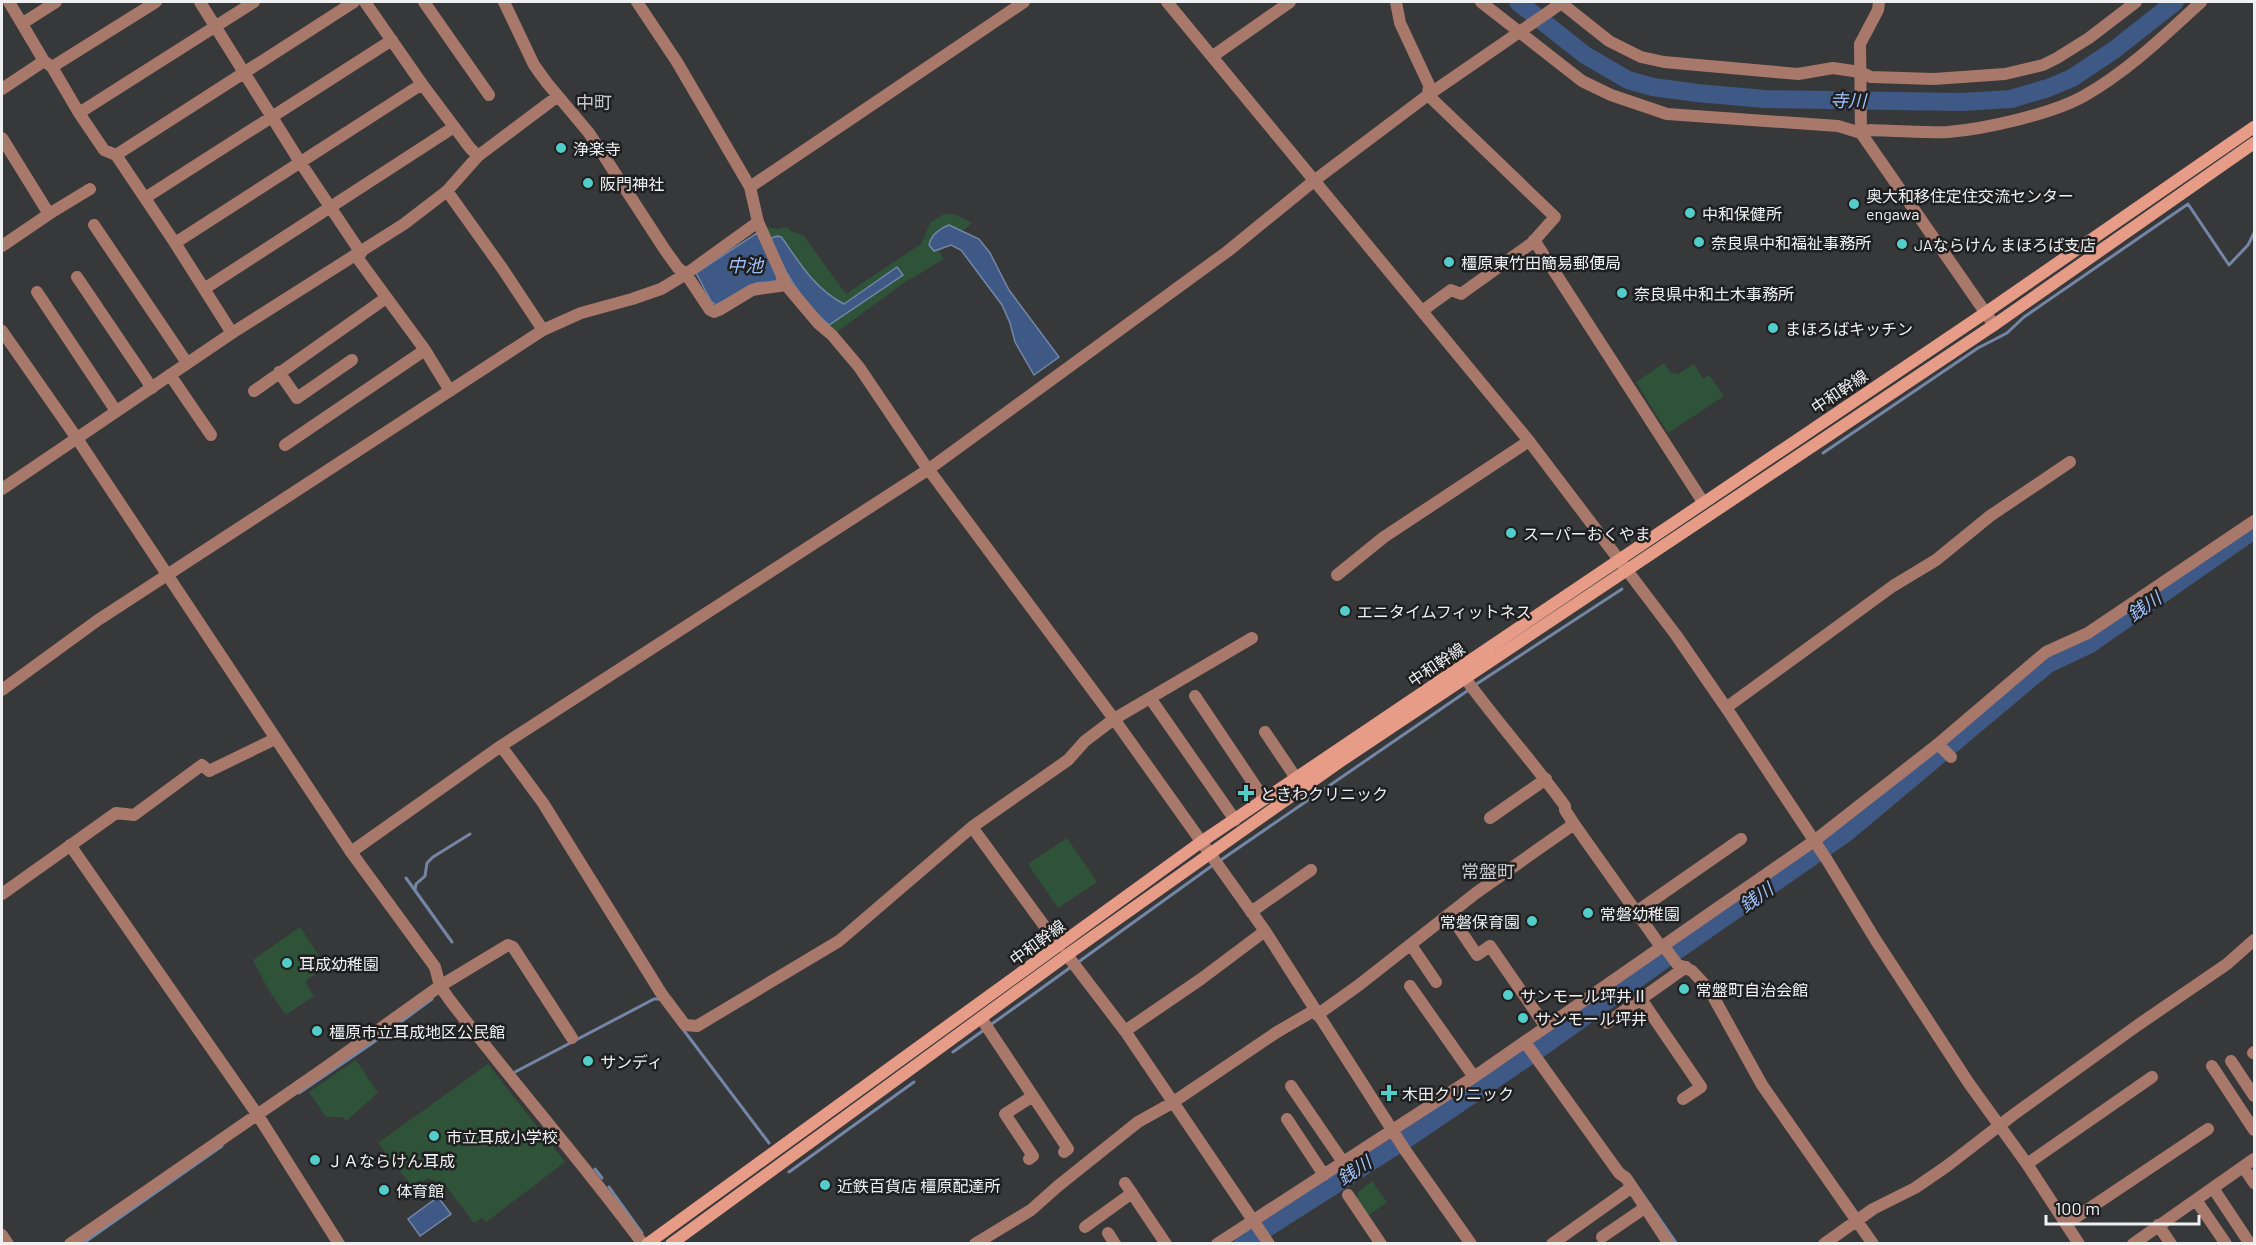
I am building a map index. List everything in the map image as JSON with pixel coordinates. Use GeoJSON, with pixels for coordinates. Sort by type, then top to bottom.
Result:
{"type":"FeatureCollection","features":[{"type":"Feature","properties":{"kind":"main road","name":"中和幹線"},"geometry":{"type":"LineString","coordinates":[[645,1244],[1213,860],[1338,763],[1470,685],[1703,502],[1985,313],[2254,127]]}},
{"type":"Feature","properties":{"kind":"main road","name":"中和幹線"},"geometry":{"type":"LineString","coordinates":[[671,1244],[985,1025],[1069,957],[1201,842],[1994,325],[2254,143]]}},
{"type":"Feature","properties":{"kind":"street"},"geometry":{"type":"LineString","coordinates":[[9,2],[79,113],[104,150],[116,155],[232,333]]}},
{"type":"Feature","properties":{"kind":"street"},"geometry":{"type":"LineString","coordinates":[[23,23],[56,2]]}},
{"type":"Feature","properties":{"kind":"street"},"geometry":{"type":"LineString","coordinates":[[2,89],[156,2]]}},
{"type":"Feature","properties":{"kind":"street"},"geometry":{"type":"LineString","coordinates":[[200,2],[300,162],[331,207],[358,255],[386,298],[425,350],[450,391]]}},
{"type":"Feature","properties":{"kind":"street"},"geometry":{"type":"LineString","coordinates":[[79,113],[254,2]]}},
{"type":"Feature","properties":{"kind":"street"},"geometry":{"type":"LineString","coordinates":[[116,155],[354,2]]}},
{"type":"Feature","properties":{"kind":"street"},"geometry":{"type":"LineString","coordinates":[[365,2],[454,128],[478,156]]}},
{"type":"Feature","properties":{"kind":"street"},"geometry":{"type":"LineString","coordinates":[[424,2],[489,95]]}},
{"type":"Feature","properties":{"kind":"street"},"geometry":{"type":"LineString","coordinates":[[504,2],[534,65],[589,133],[678,268],[686,274],[710,310],[714,312],[752,290],[786,285]]}},
{"type":"Feature","properties":{"kind":"street"},"geometry":{"type":"LineString","coordinates":[[637,2],[677,62],[750,188],[758,222],[786,285],[859,367],[1010,581],[1114,719],[1265,931],[1394,1134],[1471,1244]]}},
{"type":"Feature","properties":{"kind":"street"},"geometry":{"type":"LineString","coordinates":[[750,188],[1023,2]]}},
{"type":"Feature","properties":{"kind":"street"},"geometry":{"type":"LineString","coordinates":[[1167,2],[1529,441],[1623,565],[1726,707],[1826,858],[1900,977],[2079,1244]]}},
{"type":"Feature","properties":{"kind":"street"},"geometry":{"type":"LineString","coordinates":[[1213,56],[1290,2]]}},
{"type":"Feature","properties":{"kind":"street"},"geometry":{"type":"LineString","coordinates":[[1396,2],[1400,23],[1429,85],[1428,95]]}},
{"type":"Feature","properties":{"kind":"street"},"geometry":{"type":"LineString","coordinates":[[1481,2],[1582,81],[1611,95],[1658,112],[1870,130],[1948,132],[2014,120],[2082,97],[2116,76],[2200,2]]}},
{"type":"Feature","properties":{"kind":"street"},"geometry":{"type":"LineString","coordinates":[[1879,2],[1878,10],[1860,44],[1860,128],[1994,325]]}},
{"type":"Feature","properties":{"kind":"street"},"geometry":{"type":"LineString","coordinates":[[351,852],[501,746],[929,469],[1228,251],[1315,180],[1428,95],[1560,3],[1609,41],[1641,57],[1679,65],[1798,74],[1833,68],[1871,77],[1934,79],[2005,74],[2031,68],[2057,58],[2089,38],[2136,2]]}},
{"type":"Feature","properties":{"kind":"street"},"geometry":{"type":"LineString","coordinates":[[145,198],[392,40]]}},
{"type":"Feature","properties":{"kind":"street"},"geometry":{"type":"LineString","coordinates":[[175,243],[422,84]]}},
{"type":"Feature","properties":{"kind":"street"},"geometry":{"type":"LineString","coordinates":[[1422,311],[1451,291],[1461,294],[1534,240],[1555,217],[1428,95]]}},
{"type":"Feature","properties":{"kind":"street"},"geometry":{"type":"LineString","coordinates":[[2,489],[75,437],[232,333],[404,224],[447,191],[478,156],[558,96]]}},
{"type":"Feature","properties":{"kind":"street"},"geometry":{"type":"LineString","coordinates":[[204,289],[454,128]]}},
{"type":"Feature","properties":{"kind":"street"},"geometry":{"type":"LineString","coordinates":[[2,138],[49,214]]}},
{"type":"Feature","properties":{"kind":"street"},"geometry":{"type":"LineString","coordinates":[[3,241],[90,189]]}},
{"type":"Feature","properties":{"kind":"street"},"geometry":{"type":"LineString","coordinates":[[447,191],[543,330]]}},
{"type":"Feature","properties":{"kind":"street"},"geometry":{"type":"LineString","coordinates":[[2,690],[98,620],[543,330],[581,313],[661,289],[686,274],[758,222]]}},
{"type":"Feature","properties":{"kind":"street"},"geometry":{"type":"LineString","coordinates":[[94,225],[187,363]]}},
{"type":"Feature","properties":{"kind":"street"},"geometry":{"type":"LineString","coordinates":[[1534,240],[1703,502]]}},
{"type":"Feature","properties":{"kind":"street"},"geometry":{"type":"LineString","coordinates":[[77,277],[152,388]]}},
{"type":"Feature","properties":{"kind":"street"},"geometry":{"type":"LineString","coordinates":[[37,292],[116,411]]}},
{"type":"Feature","properties":{"kind":"street"},"geometry":{"type":"LineString","coordinates":[[254,391],[386,298]]}},
{"type":"Feature","properties":{"kind":"street"},"geometry":{"type":"LineString","coordinates":[[2,331],[255,705],[275,739],[351,852],[435,967],[440,986],[498,1063],[645,1244]]}},
{"type":"Feature","properties":{"kind":"street"},"geometry":{"type":"LineString","coordinates":[[285,445],[425,350]]}},
{"type":"Feature","properties":{"kind":"street"},"geometry":{"type":"LineString","coordinates":[[279,372],[297,398],[352,360]]}},
{"type":"Feature","properties":{"kind":"street"},"geometry":{"type":"LineString","coordinates":[[170,375],[211,435]]}},
{"type":"Feature","properties":{"kind":"street"},"geometry":{"type":"LineString","coordinates":[[1338,575],[1384,537],[1529,441]]}},
{"type":"Feature","properties":{"kind":"street"},"geometry":{"type":"LineString","coordinates":[[1726,707],[1893,586],[1936,560],[1990,516],[2070,462]]}},
{"type":"Feature","properties":{"kind":"street"},"geometry":{"type":"LineString","coordinates":[[1217,1244],[1256,1222],[1343,1162],[1394,1134],[1474,1077],[1527,1044],[1546,1027],[1815,842],[1940,745],[2046,652],[2088,633],[2254,521]]}},
{"type":"Feature","properties":{"kind":"street"},"geometry":{"type":"LineString","coordinates":[[501,746],[543,803],[661,993],[685,1025],[697,1026],[839,941],[972,827],[1068,759],[1085,741],[1114,719],[1252,638]]}},
{"type":"Feature","properties":{"kind":"street"},"geometry":{"type":"LineString","coordinates":[[1470,685],[1546,779],[1565,806],[1574,824],[1663,947],[1680,964],[1692,971],[1709,989],[1762,1085],[1873,1244]]}},
{"type":"Feature","properties":{"kind":"street"},"geometry":{"type":"LineString","coordinates":[[1195,696],[1264,799]]}},
{"type":"Feature","properties":{"kind":"street"},"geometry":{"type":"LineString","coordinates":[[1150,698],[1235,820]]}},
{"type":"Feature","properties":{"kind":"street"},"geometry":{"type":"LineString","coordinates":[[1265,732],[1296,778]]}},
{"type":"Feature","properties":{"kind":"street"},"geometry":{"type":"LineString","coordinates":[[2,894],[116,813],[134,815],[202,765],[209,771],[275,739]]}},
{"type":"Feature","properties":{"kind":"street"},"geometry":{"type":"LineString","coordinates":[[1940,745],[1951,756]]}},
{"type":"Feature","properties":{"kind":"street"},"geometry":{"type":"LineString","coordinates":[[1490,818],[1546,779]]}},
{"type":"Feature","properties":{"kind":"street"},"geometry":{"type":"LineString","coordinates":[[975,1244],[1031,1210],[1138,1122],[1172,1103],[1277,1032],[1316,1012],[1411,945],[1476,893],[1574,824]]}},
{"type":"Feature","properties":{"kind":"street"},"geometry":{"type":"LineString","coordinates":[[972,827],[1125,1031],[1267,1240]]}},
{"type":"Feature","properties":{"kind":"street"},"geometry":{"type":"LineString","coordinates":[[1636,912],[1741,839]]}},
{"type":"Feature","properties":{"kind":"street"},"geometry":{"type":"LineString","coordinates":[[70,845],[257,1114],[339,1244]]}},
{"type":"Feature","properties":{"kind":"street"},"geometry":{"type":"LineString","coordinates":[[1251,912],[1311,870]]}},
{"type":"Feature","properties":{"kind":"street"},"geometry":{"type":"LineString","coordinates":[[1450,915],[1477,955],[1490,946],[1546,1027]]}},
{"type":"Feature","properties":{"kind":"street"},"geometry":{"type":"LineString","coordinates":[[1125,1031],[1201,979],[1265,931]]}},
{"type":"Feature","properties":{"kind":"street"},"geometry":{"type":"LineString","coordinates":[[1824,1244],[1857,1220],[1915,1188],[1947,1166],[1998,1126],[2138,1025],[2227,964],[2254,940]]}},
{"type":"Feature","properties":{"kind":"street"},"geometry":{"type":"LineString","coordinates":[[70,1244],[440,986],[508,945],[513,947],[572,1038]]}},
{"type":"Feature","properties":{"kind":"street"},"geometry":{"type":"LineString","coordinates":[[1411,945],[1436,982]]}},
{"type":"Feature","properties":{"kind":"street"},"geometry":{"type":"LineString","coordinates":[[1607,1023],[1641,999],[1680,964]]}},
{"type":"Feature","properties":{"kind":"street"},"geometry":{"type":"LineString","coordinates":[[1410,986],[1474,1077]]}},
{"type":"Feature","properties":{"kind":"street"},"geometry":{"type":"LineString","coordinates":[[1641,999],[1701,1087],[1683,1099]]}},
{"type":"Feature","properties":{"kind":"street"},"geometry":{"type":"LineString","coordinates":[[985,1025],[1068,1149],[1064,1152]]}},
{"type":"Feature","properties":{"kind":"street"},"geometry":{"type":"LineString","coordinates":[[1527,1044],[1619,1173],[1626,1178],[1669,1244]]}},
{"type":"Feature","properties":{"kind":"street"},"geometry":{"type":"LineString","coordinates":[[2231,1061],[2254,1096]]}},
{"type":"Feature","properties":{"kind":"street"},"geometry":{"type":"LineString","coordinates":[[2212,1066],[2254,1130]]}},
{"type":"Feature","properties":{"kind":"street"},"geometry":{"type":"LineString","coordinates":[[2027,1164],[2152,1077]]}},
{"type":"Feature","properties":{"kind":"street"},"geometry":{"type":"LineString","coordinates":[[1291,1086],[1343,1162]]}},
{"type":"Feature","properties":{"kind":"street"},"geometry":{"type":"LineString","coordinates":[[1029,1159],[1034,1156],[1005,1114],[1033,1096]]}},
{"type":"Feature","properties":{"kind":"street"},"geometry":{"type":"LineString","coordinates":[[1287,1119],[1324,1174]]}},
{"type":"Feature","properties":{"kind":"street"},"geometry":{"type":"LineString","coordinates":[[2066,1224],[2208,1129]]}},
{"type":"Feature","properties":{"kind":"street"},"geometry":{"type":"LineString","coordinates":[[2133,1244],[2254,1159]]}},
{"type":"Feature","properties":{"kind":"street"},"geometry":{"type":"LineString","coordinates":[[2244,1168],[2254,1183]]}},
{"type":"Feature","properties":{"kind":"street"},"geometry":{"type":"LineString","coordinates":[[1552,1244],[1632,1187]]}},
{"type":"Feature","properties":{"kind":"street"},"geometry":{"type":"LineString","coordinates":[[1085,1227],[1128,1188],[1166,1244]]}},
{"type":"Feature","properties":{"kind":"street"},"geometry":{"type":"LineString","coordinates":[[2213,1188],[2250,1244]]}},
{"type":"Feature","properties":{"kind":"street"},"geometry":{"type":"LineString","coordinates":[[1348,1195],[1381,1244]]}},
{"type":"Feature","properties":{"kind":"street"},"geometry":{"type":"LineString","coordinates":[[2196,1200],[2226,1244]]}},
{"type":"Feature","properties":{"kind":"street"},"geometry":{"type":"LineString","coordinates":[[1602,1237],[1646,1208]]}},
{"type":"Feature","properties":{"kind":"street"},"geometry":{"type":"LineString","coordinates":[[2158,1225],[2171,1244]]}},
{"type":"Feature","properties":{"kind":"street"},"geometry":{"type":"LineString","coordinates":[[2,1234],[8,1244]]}},
{"type":"Feature","properties":{"kind":"green space"},"geometry":{"type":"Polygon","coordinates":[[[944,214],[954,214],[972,223],[939,252],[944,259],[905,282],[837,332],[829,325],[844,304],[818,285],[785,242],[769,239],[766,227],[777,229],[787,227],[804,236],[846,294],[921,244],[931,222],[944,214]]]}},
{"type":"Feature","properties":{"kind":"green space"},"geometry":{"type":"Polygon","coordinates":[[[1664,363],[1670,372],[1678,374],[1694,364],[1703,379],[1709,375],[1724,396],[1668,433],[1636,382],[1664,363]]]}},
{"type":"Feature","properties":{"kind":"green space"},"geometry":{"type":"Polygon","coordinates":[[[1067,838],[1097,882],[1058,908],[1028,864],[1067,838]]]}},
{"type":"Feature","properties":{"kind":"green space"},"geometry":{"type":"Polygon","coordinates":[[[300,927],[321,959],[319,971],[305,982],[314,996],[286,1015],[268,989],[253,960],[300,927]]]}},
{"type":"Feature","properties":{"kind":"green space"},"geometry":{"type":"Polygon","coordinates":[[[356,1060],[378,1093],[346,1121],[343,1117],[326,1117],[309,1092],[356,1060]]]}},
{"type":"Feature","properties":{"kind":"green space"},"geometry":{"type":"Polygon","coordinates":[[[488,1064],[565,1162],[486,1222],[482,1218],[474,1223],[446,1186],[428,1178],[413,1188],[378,1143],[488,1064]]]}},
{"type":"Feature","properties":{"kind":"green space"},"geometry":{"type":"Polygon","coordinates":[[[1372,1181],[1387,1202],[1368,1216],[1357,1200],[1358,1192],[1372,1181]]]}},
{"type":"Feature","properties":{"kind":"water"},"geometry":{"type":"Polygon","coordinates":[[[949,225],[979,239],[990,253],[1009,290],[1059,357],[1034,375],[1015,342],[1002,305],[961,250],[951,245],[934,251],[929,245],[936,232],[949,225]]]}},
{"type":"Feature","properties":{"kind":"water","name":"中池"},"geometry":{"type":"Polygon","coordinates":[[[757,233],[777,276],[777,281],[756,283],[716,305],[711,301],[696,273],[757,233]]]}},
{"type":"Feature","properties":{"kind":"water"},"geometry":{"type":"Polygon","coordinates":[[[781,237],[818,285],[844,304],[897,267],[903,275],[829,325],[810,306],[788,275],[769,239],[781,237]]]}},
{"type":"Feature","properties":{"kind":"water"},"geometry":{"type":"Polygon","coordinates":[[[438,1197],[451,1214],[420,1236],[408,1219],[438,1197]]]}},
{"type":"Feature","properties":{"kind":"waterway","name":"寺川"},"geometry":{"type":"LineString","coordinates":[[1518,2],[1585,55],[1628,80],[1653,87],[1765,99],[1962,102],[2011,99],[2072,78],[2114,50],[2175,2]]}},
{"type":"Feature","properties":{"kind":"waterway"},"geometry":{"type":"LineString","coordinates":[[1823,453],[1978,348],[2007,333],[2024,317],[2188,204],[2229,265],[2248,245],[2254,233]]}},
{"type":"Feature","properties":{"kind":"waterway","name":"銭川"},"geometry":{"type":"LineString","coordinates":[[1242,1244],[1408,1138],[1538,1050],[1846,833],[2048,664],[2090,644],[2254,530]]}},
{"type":"Feature","properties":{"kind":"waterway"},"geometry":{"type":"LineString","coordinates":[[1475,685],[1622,589]]}},
{"type":"Feature","properties":{"kind":"waterway"},"geometry":{"type":"LineString","coordinates":[[1218,862],[1470,689]]}},
{"type":"Feature","properties":{"kind":"waterway"},"geometry":{"type":"LineString","coordinates":[[406,878],[452,942],[415,890],[416,884],[425,876],[427,863],[470,834]]}},
{"type":"Feature","properties":{"kind":"waterway"},"geometry":{"type":"LineString","coordinates":[[1077,963],[1213,865]]}},
{"type":"Feature","properties":{"kind":"waterway"},"geometry":{"type":"LineString","coordinates":[[989,1026],[1071,967]]}},
{"type":"Feature","properties":{"kind":"waterway"},"geometry":{"type":"LineString","coordinates":[[299,1093],[432,999]]}},
{"type":"Feature","properties":{"kind":"waterway"},"geometry":{"type":"LineString","coordinates":[[515,1072],[654,999],[659,999]]}},
{"type":"Feature","properties":{"kind":"waterway"},"geometry":{"type":"LineString","coordinates":[[682,1028],[769,1143]]}},
{"type":"Feature","properties":{"kind":"waterway"},"geometry":{"type":"LineString","coordinates":[[953,1052],[984,1030]]}},
{"type":"Feature","properties":{"kind":"waterway"},"geometry":{"type":"LineString","coordinates":[[789,1172],[914,1082]]}},
{"type":"Feature","properties":{"kind":"waterway"},"geometry":{"type":"LineString","coordinates":[[82,1244],[222,1146]]}},
{"type":"Feature","properties":{"kind":"waterway"},"geometry":{"type":"LineString","coordinates":[[595,1169],[602,1178]]}},
{"type":"Feature","properties":{"kind":"waterway"},"geometry":{"type":"LineString","coordinates":[[1630,1176],[1677,1244]]}},
{"type":"Feature","properties":{"kind":"waterway"},"geometry":{"type":"LineString","coordinates":[[609,1187],[642,1233]]}},
{"type":"Feature","properties":{"kind":"place","name":"浄楽寺"},"geometry":{"type":"Point","coordinates":[561,148]}},
{"type":"Feature","properties":{"kind":"place","name":"阪門神社"},"geometry":{"type":"Point","coordinates":[588,183]}},
{"type":"Feature","properties":{"kind":"place","name":"奥大和移住定住交流センター engawa"},"geometry":{"type":"Point","coordinates":[1854,204]}},
{"type":"Feature","properties":{"kind":"place","name":"中和保健所"},"geometry":{"type":"Point","coordinates":[1690,213]}},
{"type":"Feature","properties":{"kind":"place","name":"奈良県中和福祉事務所"},"geometry":{"type":"Point","coordinates":[1699,242]}},
{"type":"Feature","properties":{"kind":"place","name":"JAならけん まほろば支店"},"geometry":{"type":"Point","coordinates":[1902,244]}},
{"type":"Feature","properties":{"kind":"place","name":"橿原東竹田簡易郵便局"},"geometry":{"type":"Point","coordinates":[1449,262]}},
{"type":"Feature","properties":{"kind":"place","name":"奈良県中和土木事務所"},"geometry":{"type":"Point","coordinates":[1622,293]}},
{"type":"Feature","properties":{"kind":"place","name":"まほろばキッチン"},"geometry":{"type":"Point","coordinates":[1773,328]}},
{"type":"Feature","properties":{"kind":"place","name":"スーパーおくやま"},"geometry":{"type":"Point","coordinates":[1511,533]}},
{"type":"Feature","properties":{"kind":"place","name":"エニタイムフィットネス"},"geometry":{"type":"Point","coordinates":[1345,611]}},
{"type":"Feature","properties":{"kind":"place","name":"ときわクリニック"},"geometry":{"type":"Point","coordinates":[1246,793]}},
{"type":"Feature","properties":{"kind":"place","name":"常磐幼稚園"},"geometry":{"type":"Point","coordinates":[1588,913]}},
{"type":"Feature","properties":{"kind":"place","name":"常磐保育園"},"geometry":{"type":"Point","coordinates":[1532,921]}},
{"type":"Feature","properties":{"kind":"place","name":"耳成幼稚園"},"geometry":{"type":"Point","coordinates":[287,963]}},
{"type":"Feature","properties":{"kind":"place","name":"常盤町自治会館"},"geometry":{"type":"Point","coordinates":[1684,989]}},
{"type":"Feature","properties":{"kind":"place","name":"サンモール坪井Ⅱ"},"geometry":{"type":"Point","coordinates":[1508,995]}},
{"type":"Feature","properties":{"kind":"place","name":"サンモール坪井"},"geometry":{"type":"Point","coordinates":[1523,1018]}},
{"type":"Feature","properties":{"kind":"place","name":"橿原市立耳成地区公民館"},"geometry":{"type":"Point","coordinates":[317,1031]}},
{"type":"Feature","properties":{"kind":"place","name":"サンディ"},"geometry":{"type":"Point","coordinates":[588,1061]}},
{"type":"Feature","properties":{"kind":"place","name":"木田クリニック"},"geometry":{"type":"Point","coordinates":[1389,1093]}},
{"type":"Feature","properties":{"kind":"place","name":"市立耳成小学校"},"geometry":{"type":"Point","coordinates":[434,1136]}},
{"type":"Feature","properties":{"kind":"place","name":"ＪＡならけん耳成"},"geometry":{"type":"Point","coordinates":[315,1160]}},
{"type":"Feature","properties":{"kind":"place","name":"近鉄百貨店 橿原配達所"},"geometry":{"type":"Point","coordinates":[825,1185]}},
{"type":"Feature","properties":{"kind":"place","name":"体育館"},"geometry":{"type":"Point","coordinates":[384,1190]}},
{"type":"Feature","properties":{"kind":"district","name":"中町"},"geometry":{"type":"Point","coordinates":[594,102]}},
{"type":"Feature","properties":{"kind":"district","name":"常盤町"},"geometry":{"type":"Point","coordinates":[1488,871]}}]}
